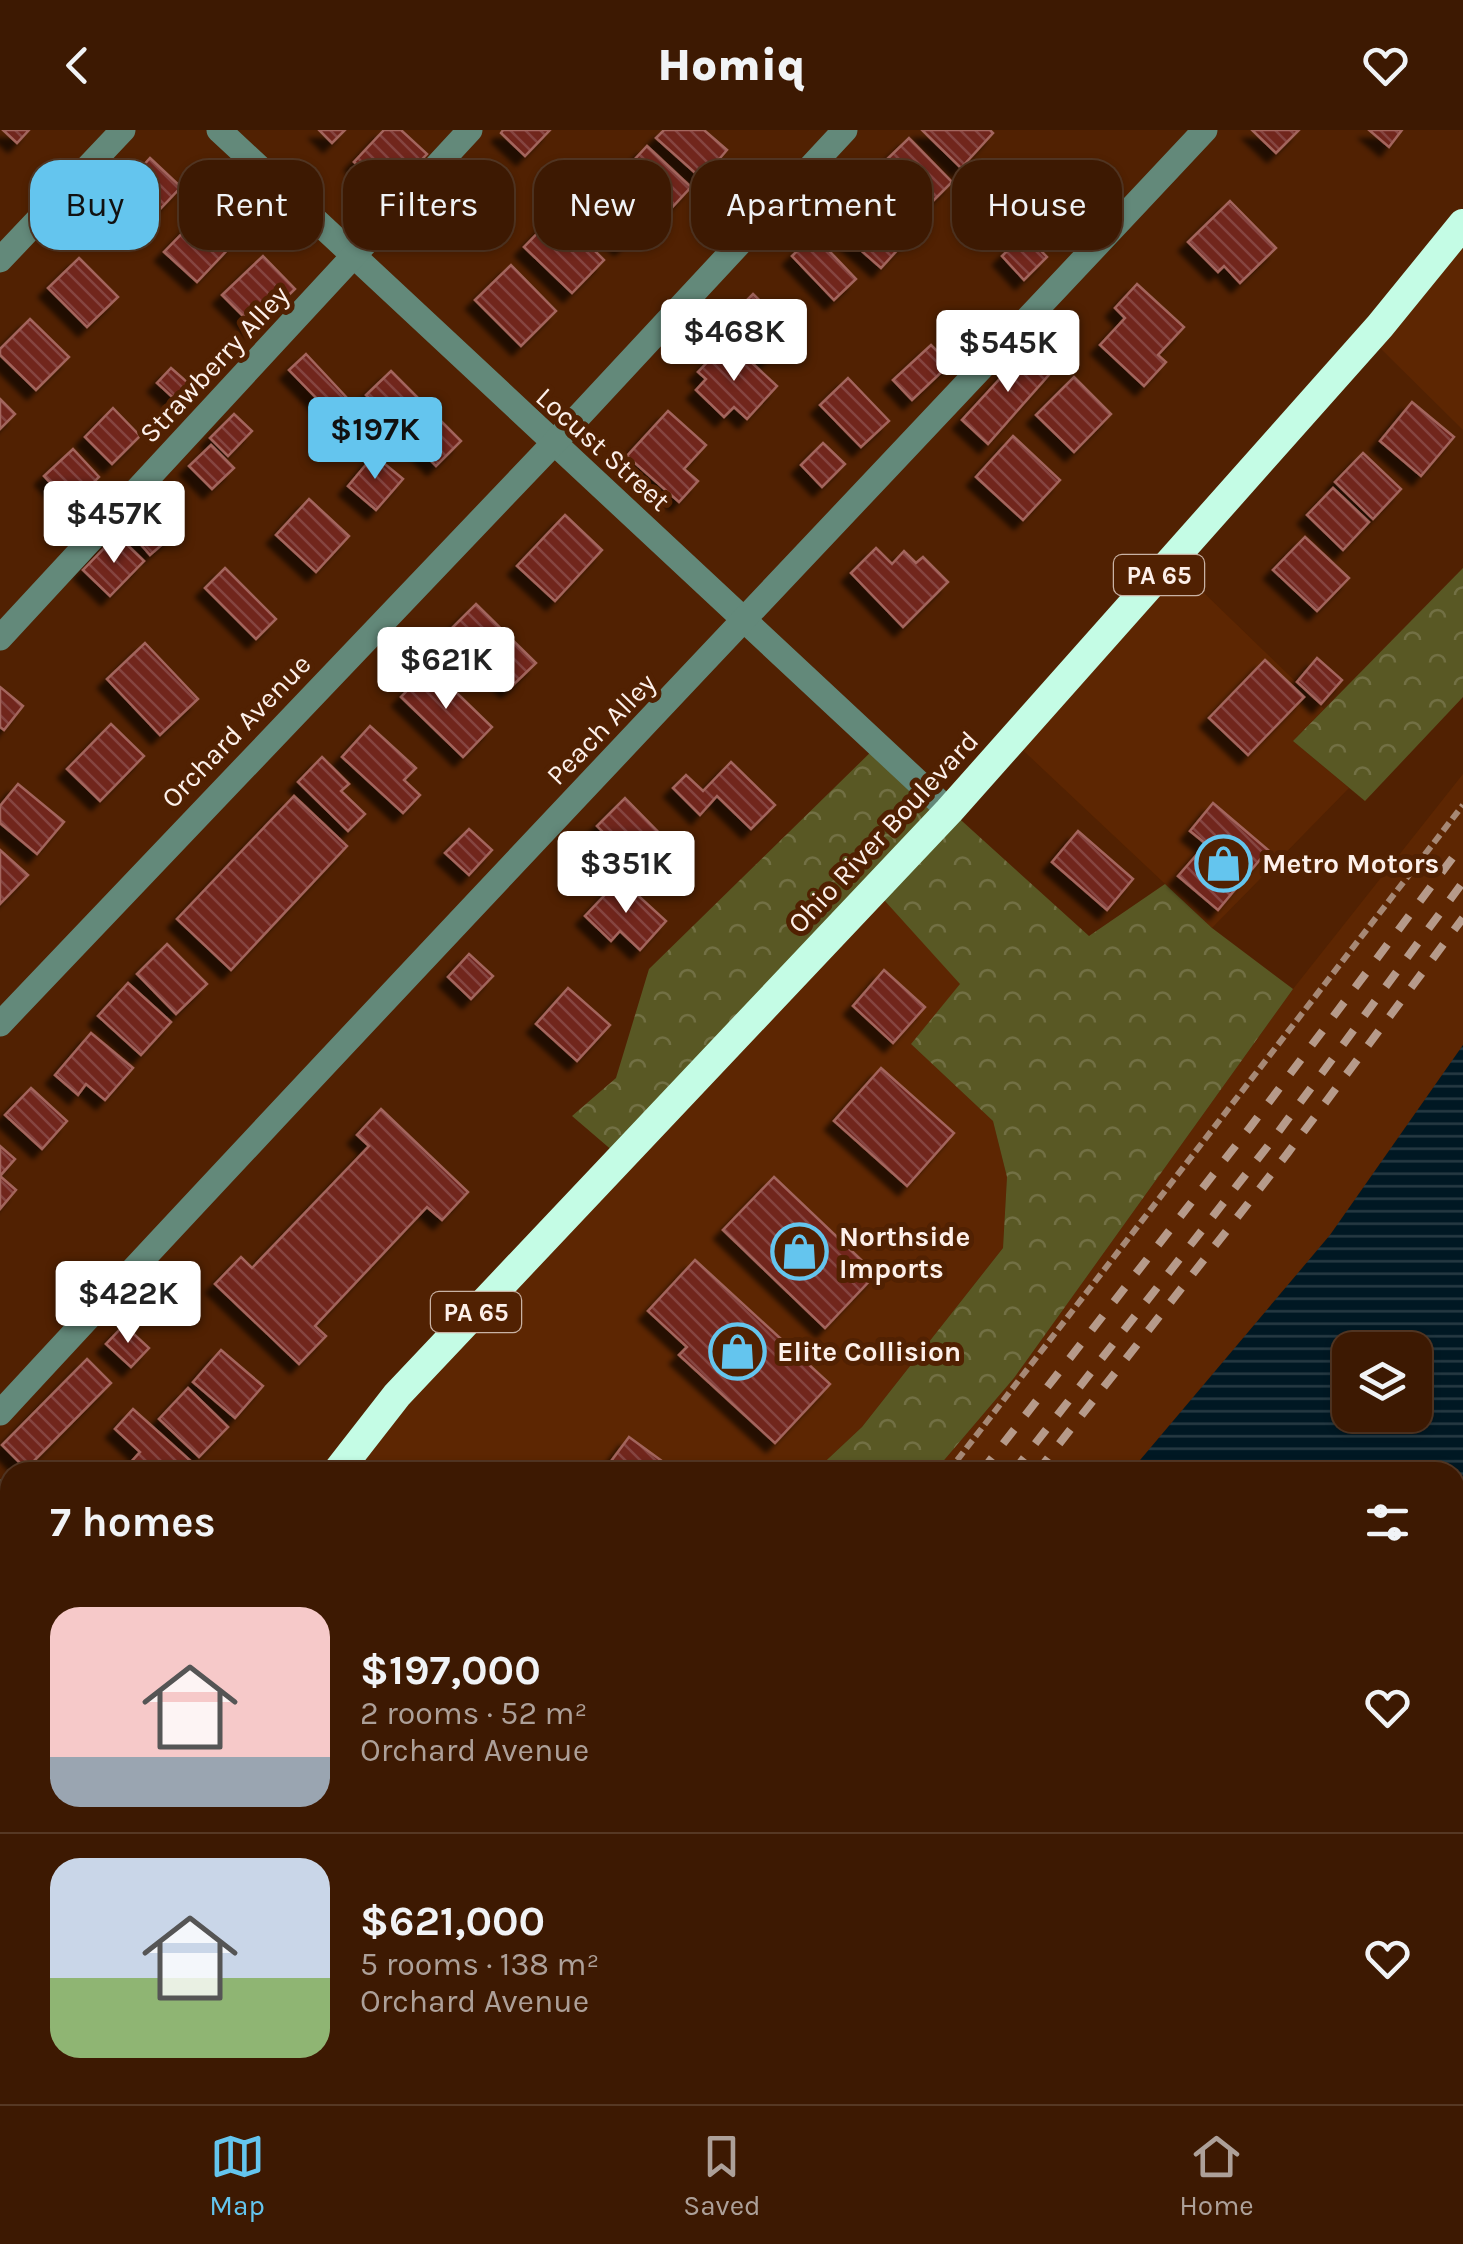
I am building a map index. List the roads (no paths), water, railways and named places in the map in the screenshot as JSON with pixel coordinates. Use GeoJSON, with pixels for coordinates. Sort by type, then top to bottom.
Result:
{"type":"FeatureCollection","features":[{"type":"Feature","properties":{"kind":"highway","name":"Ohio River Boulevard"},"geometry":{"type":"LineString","coordinates":[[345,1462],[397,1395],[949,812],[1380,326],[1463,224]]}},
{"type":"Feature","properties":{"kind":"street"},"geometry":{"type":"LineString","coordinates":[[0,260],[124,130]]}},
{"type":"Feature","properties":{"kind":"street","name":"Locust Street"},"geometry":{"type":"LineString","coordinates":[[218,130],[949,812]]}},
{"type":"Feature","properties":{"kind":"street","name":"Strawberry Alley"},"geometry":{"type":"LineString","coordinates":[[0,638],[470,130]]}},
{"type":"Feature","properties":{"kind":"street","name":"Orchard Avenue"},"geometry":{"type":"LineString","coordinates":[[0,1024],[553,444],[845,130]]}},
{"type":"Feature","properties":{"kind":"street","name":"Peach Alley"},"geometry":{"type":"LineString","coordinates":[[0,1413],[368,1014],[746,620],[1204,130]]}},
{"type":"Feature","properties":{"kind":"water"},"geometry":{"type":"Polygon","coordinates":[[[1463,1045],[1463,1462],[1138,1462],[1330,1235],[1463,1045]]]}},
{"type":"Feature","properties":{"kind":"railway"},"geometry":{"type":"LineString","coordinates":[[989,1462],[1251,1126],[1463,844]]}},
{"type":"Feature","properties":{"kind":"railway"},"geometry":{"type":"LineString","coordinates":[[1021,1462],[1271,1142],[1463,882]]}},
{"type":"Feature","properties":{"kind":"railway"},"geometry":{"type":"LineString","coordinates":[[1045,1462],[1287,1154],[1463,918]]}},
{"type":"Feature","properties":{"kind":"place","name":"Metro Motors"},"geometry":{"type":"Point","coordinates":[1223,863]}},
{"type":"Feature","properties":{"kind":"place","name":"Northside Imports"},"geometry":{"type":"Point","coordinates":[800,1252]}},
{"type":"Feature","properties":{"kind":"place","name":"Elite Collision"},"geometry":{"type":"Point","coordinates":[738,1351]}}]}
